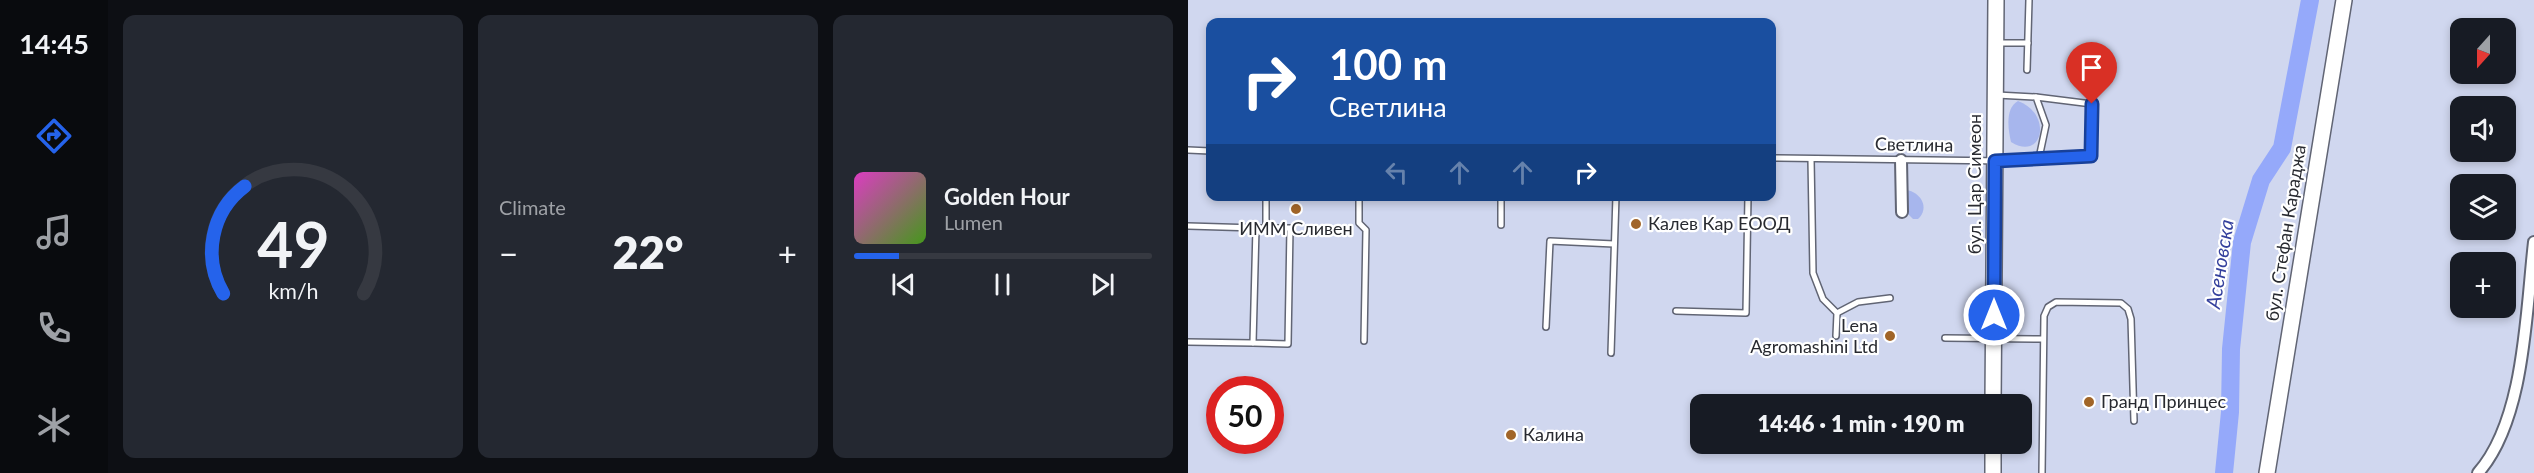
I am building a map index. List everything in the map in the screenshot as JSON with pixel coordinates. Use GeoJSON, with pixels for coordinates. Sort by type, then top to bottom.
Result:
{"type":"FeatureCollection","features":[{"type":"Feature","properties":{"kind":"main road","name":"бул. Цар Симеон"},"geometry":{"type":"LineString","coordinates":[[1993,394],[1996,0]]}},
{"type":"Feature","properties":{"kind":"main road","name":"бул. Стефан Караджа"},"geometry":{"type":"LineString","coordinates":[[2267,473],[2344,0]]}},
{"type":"Feature","properties":{"kind":"main road"},"geometry":{"type":"LineString","coordinates":[[1993,454],[1993,473]]}},
{"type":"Feature","properties":{"kind":"street"},"geometry":{"type":"LineString","coordinates":[[1901,160],[1902,212]]}},
{"type":"Feature","properties":{"kind":"street"},"geometry":{"type":"LineString","coordinates":[[2478,473],[2499,440],[2509,414],[2522,354],[2534,243]]}},
{"type":"Feature","properties":{"kind":"lane"},"geometry":{"type":"LineString","coordinates":[[2027,70],[2029,0]]}},
{"type":"Feature","properties":{"kind":"lane"},"geometry":{"type":"LineString","coordinates":[[1996,43],[2028,43]]}},
{"type":"Feature","properties":{"kind":"lane"},"geometry":{"type":"LineString","coordinates":[[1995,95],[2036,97],[2046,125],[2039,158]]}},
{"type":"Feature","properties":{"kind":"lane","name":"Светлина"},"geometry":{"type":"LineString","coordinates":[[1776,158],[1995,161],[2091,156],[2092,104],[2036,97]]}},
{"type":"Feature","properties":{"kind":"lane"},"geometry":{"type":"LineString","coordinates":[[1188,150],[1206,151]]}},
{"type":"Feature","properties":{"kind":"lane"},"geometry":{"type":"LineString","coordinates":[[1811,159],[1813,273],[1823,299],[1838,313]]}},
{"type":"Feature","properties":{"kind":"lane"},"geometry":{"type":"LineString","coordinates":[[1266,201],[1266,228]]}},
{"type":"Feature","properties":{"kind":"lane"},"geometry":{"type":"LineString","coordinates":[[1359,201],[1359,223],[1366,230],[1364,341]]}},
{"type":"Feature","properties":{"kind":"lane"},"geometry":{"type":"LineString","coordinates":[[1501,201],[1501,225]]}},
{"type":"Feature","properties":{"kind":"lane"},"geometry":{"type":"LineString","coordinates":[[1611,353],[1616,201]]}},
{"type":"Feature","properties":{"kind":"lane"},"geometry":{"type":"LineString","coordinates":[[1676,311],[1746,313],[1748,201]]}},
{"type":"Feature","properties":{"kind":"lane"},"geometry":{"type":"LineString","coordinates":[[1188,226],[1290,228],[1288,344],[1188,342]]}},
{"type":"Feature","properties":{"kind":"lane"},"geometry":{"type":"LineString","coordinates":[[1253,343],[1256,228]]}},
{"type":"Feature","properties":{"kind":"lane"},"geometry":{"type":"LineString","coordinates":[[1546,327],[1550,241],[1614,244]]}},
{"type":"Feature","properties":{"kind":"lane"},"geometry":{"type":"LineString","coordinates":[[1838,313],[1858,302],[1890,298]]}},
{"type":"Feature","properties":{"kind":"lane"},"geometry":{"type":"LineString","coordinates":[[2042,473],[2042,339],[2044,316],[2048,308],[2056,302],[2121,303],[2128,309],[2131,319],[2134,421]]}},
{"type":"Feature","properties":{"kind":"lane"},"geometry":{"type":"LineString","coordinates":[[1836,336],[1838,313]]}},
{"type":"Feature","properties":{"kind":"lane"},"geometry":{"type":"LineString","coordinates":[[1945,338],[2042,339]]}},
{"type":"Feature","properties":{"kind":"shaded area"},"geometry":{"type":"Polygon","coordinates":[[[1188,0],[2534,0],[2534,473],[1188,473],[1188,0]]]}},
{"type":"Feature","properties":{"kind":"shaded area"},"geometry":{"type":"Polygon","coordinates":[[[2018,101],[2029,107],[2040,125],[2037,141],[2031,146],[2022,147],[2011,142],[2009,114],[2018,101]]]}},
{"type":"Feature","properties":{"kind":"shaded area"},"geometry":{"type":"Polygon","coordinates":[[[1906,190],[1916,194],[1922,201],[1922,215],[1918,219],[1913,219],[1908,214],[1906,190]]]}},
{"type":"Feature","properties":{"kind":"waterway","name":"Асеновска"},"geometry":{"type":"LineString","coordinates":[[2224,473],[2230,412],[2231,349],[2242,242],[2261,180],[2282,148],[2310,0]]}},
{"type":"Feature","properties":{"kind":"place","name":"ИММ Сливен"},"geometry":{"type":"Point","coordinates":[1296,209]}},
{"type":"Feature","properties":{"kind":"place","name":"Калев Кар ЕООД"},"geometry":{"type":"Point","coordinates":[1636,224]}},
{"type":"Feature","properties":{"kind":"place","name":"Lena Agromashini Ltd"},"geometry":{"type":"Point","coordinates":[1890,336]}},
{"type":"Feature","properties":{"kind":"place","name":"Гранд Принцес"},"geometry":{"type":"Point","coordinates":[2089,402]}},
{"type":"Feature","properties":{"kind":"place","name":"Калина"},"geometry":{"type":"Point","coordinates":[1511,435]}},
{"type":"Feature","properties":{"kind":"route"},"geometry":{"type":"LineString","coordinates":[[1994,315],[1995,161],[2091,156],[2092,104]]}}]}
